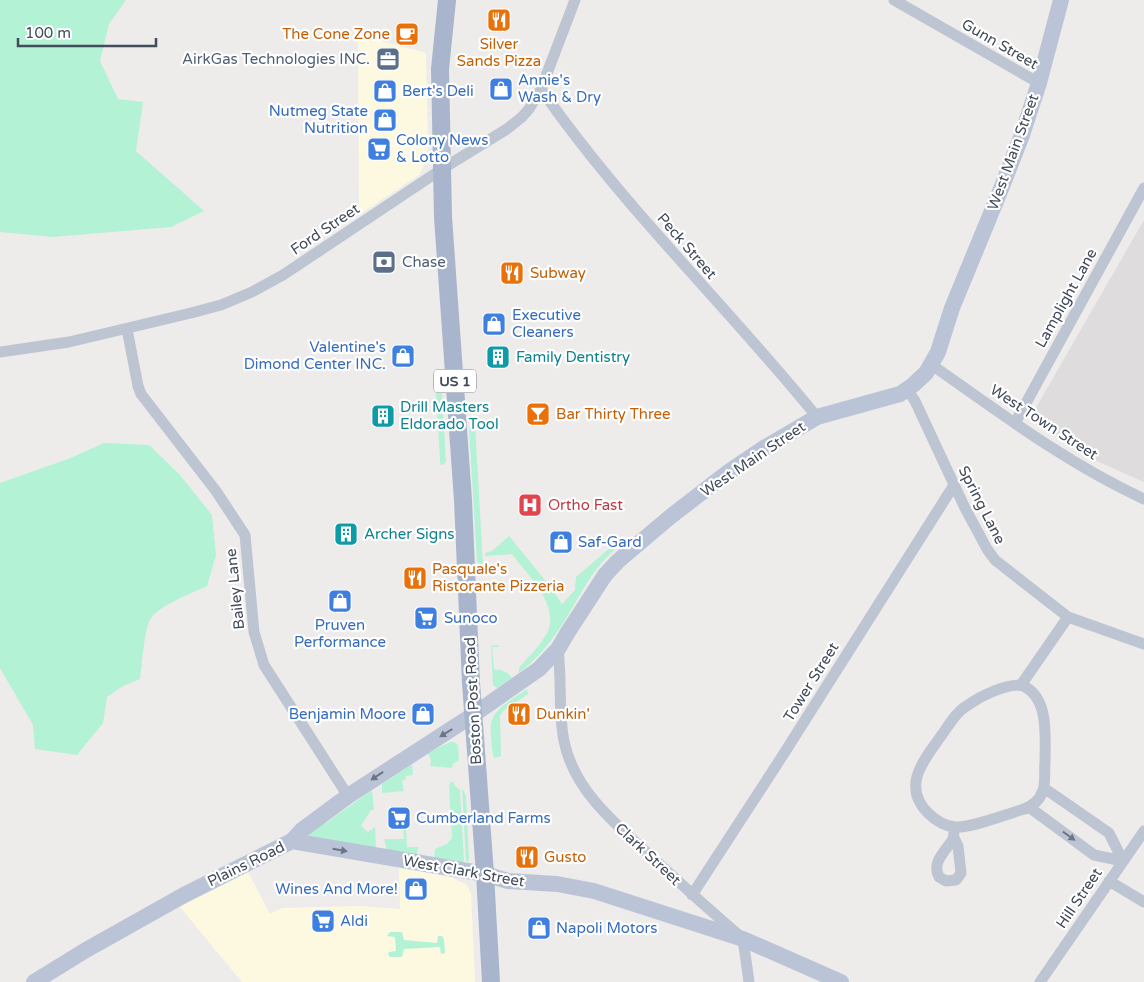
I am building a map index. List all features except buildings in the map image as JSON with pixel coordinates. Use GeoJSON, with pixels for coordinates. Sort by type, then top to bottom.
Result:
{"type":"FeatureCollection","features":[{"type":"Feature","properties":{"kind":"main road","name":"Boston Post Road"},"geometry":{"type":"LineString","coordinates":[[446,0],[440,69],[443,217],[463,500],[473,715],[485,874],[490,982]]}},
{"type":"Feature","properties":{"kind":"main road","name":"West Main Street"},"geometry":{"type":"LineString","coordinates":[[473,715],[528,678],[558,649],[605,575],[618,561],[670,517],[727,473],[764,448],[817,417],[892,396],[907,389],[920,379],[932,364],[938,352],[958,291],[1020,140],[1061,0]]}},
{"type":"Feature","properties":{"kind":"main road","name":"Plains Road"},"geometry":{"type":"LineString","coordinates":[[34,982],[86,950],[184,895],[292,841],[302,830],[348,796],[473,715]]}},
{"type":"Feature","properties":{"kind":"main road","name":"West Clark Street"},"geometry":{"type":"LineString","coordinates":[[292,841],[485,874],[508,882],[557,884],[594,891],[743,939]]}},
{"type":"Feature","properties":{"kind":"main road","name":"Clark Street"},"geometry":{"type":"LineString","coordinates":[[743,939],[841,982]]}},
{"type":"Feature","properties":{"kind":"street","name":"Ford Street"},"geometry":{"type":"LineString","coordinates":[[0,352],[69,342],[221,304],[252,292],[283,275],[442,169],[515,123],[529,110],[542,89],[575,0]]}},
{"type":"Feature","properties":{"kind":"street","name":"Gunn Street"},"geometry":{"type":"LineString","coordinates":[[894,0],[1038,83]]}},
{"type":"Feature","properties":{"kind":"street","name":"Peck Street"},"geometry":{"type":"LineString","coordinates":[[542,89],[642,217],[773,364],[817,417]]}},
{"type":"Feature","properties":{"kind":"street","name":"Lamplight Lane"},"geometry":{"type":"LineString","coordinates":[[1015,423],[1144,188]]}},
{"type":"Feature","properties":{"kind":"street","name":"Bailey Lane"},"geometry":{"type":"LineString","coordinates":[[127,329],[141,394],[216,491],[245,535],[254,632],[264,665],[348,796]]}},
{"type":"Feature","properties":{"kind":"street","name":"West Town Street"},"geometry":{"type":"LineString","coordinates":[[932,364],[1015,423],[1088,470],[1144,499]]}},
{"type":"Feature","properties":{"kind":"street","name":"Spring Lane"},"geometry":{"type":"LineString","coordinates":[[907,389],[915,401],[954,485],[987,549],[995,560],[1068,616],[1144,644]]}},
{"type":"Feature","properties":{"kind":"street","name":"Tower Street"},"geometry":{"type":"LineString","coordinates":[[696,898],[954,485]]}},
{"type":"Feature","properties":{"kind":"street"},"geometry":{"type":"LineString","coordinates":[[1021,685],[1068,616]]}},
{"type":"Feature","properties":{"kind":"street","name":"Clark Street"},"geometry":{"type":"LineString","coordinates":[[558,649],[561,668],[561,710],[564,742],[577,775],[607,816],[743,939]]}},
{"type":"Feature","properties":{"kind":"street"},"geometry":{"type":"LineString","coordinates":[[1021,685],[1035,695],[1043,718],[1045,729],[1044,788],[1039,799],[1029,807],[954,833],[923,807],[918,796],[916,784],[919,768],[954,718],[968,705],[1002,689],[1021,685]]}},
{"type":"Feature","properties":{"kind":"street"},"geometry":{"type":"LineString","coordinates":[[1044,788],[1109,833],[1123,861]]}},
{"type":"Feature","properties":{"kind":"street"},"geometry":{"type":"LineString","coordinates":[[1029,807],[1094,855],[1123,861]]}},
{"type":"Feature","properties":{"kind":"street","name":"Hill Street"},"geometry":{"type":"LineString","coordinates":[[1040,982],[1144,831]]}},
{"type":"Feature","properties":{"kind":"street"},"geometry":{"type":"LineString","coordinates":[[1109,881],[1144,902]]}},
{"type":"Feature","properties":{"kind":"street"},"geometry":{"type":"LineString","coordinates":[[692,923],[696,898]]}},
{"type":"Feature","properties":{"kind":"street"},"geometry":{"type":"LineString","coordinates":[[743,939],[749,982]]}},
{"type":"Feature","properties":{"kind":"shaded area"},"geometry":{"type":"Polygon","coordinates":[[[358,35],[426,53],[428,147],[424,165],[419,175],[359,215],[358,35]]]}},
{"type":"Feature","properties":{"kind":"shaded area"},"geometry":{"type":"Polygon","coordinates":[[[1144,220],[1144,482],[1092,459],[1030,418],[1144,220]]]}},
{"type":"Feature","properties":{"kind":"shaded area"},"geometry":{"type":"Polygon","coordinates":[[[399,868],[450,877],[467,885],[471,894],[475,982],[242,982],[180,907],[248,872],[270,914],[282,908],[360,906],[400,909],[399,868]]]}},
{"type":"Feature","properties":{"kind":"green space"},"geometry":{"type":"Polygon","coordinates":[[[0,0],[126,0],[109,24],[100,61],[118,99],[143,102],[136,151],[204,211],[171,227],[53,237],[0,232],[0,0]]]}},
{"type":"Feature","properties":{"kind":"green space"},"geometry":{"type":"Polygon","coordinates":[[[435,376],[441,378],[446,462],[443,465],[440,464],[435,376]]]}},
{"type":"Feature","properties":{"kind":"green space"},"geometry":{"type":"Polygon","coordinates":[[[475,424],[483,565],[477,562],[469,428],[475,424]]]}},
{"type":"Feature","properties":{"kind":"green space"},"geometry":{"type":"Polygon","coordinates":[[[104,443],[149,445],[180,475],[212,515],[216,555],[207,586],[160,609],[150,620],[145,640],[140,679],[123,686],[107,697],[103,723],[77,755],[35,749],[33,725],[0,668],[0,483],[68,459],[104,443]]]}},
{"type":"Feature","properties":{"kind":"green space"},"geometry":{"type":"Polygon","coordinates":[[[509,536],[562,604],[575,590],[576,577],[617,542],[620,545],[595,571],[550,642],[519,673],[519,668],[544,638],[549,627],[550,616],[542,593],[512,554],[485,556],[485,553],[492,551],[509,536]]]}},
{"type":"Feature","properties":{"kind":"green space"},"geometry":{"type":"Polygon","coordinates":[[[499,645],[499,647],[492,647],[494,670],[504,671],[512,678],[497,688],[493,685],[491,646],[499,645]]]}},
{"type":"Feature","properties":{"kind":"green space"},"geometry":{"type":"Polygon","coordinates":[[[527,689],[528,694],[503,711],[500,716],[501,756],[495,758],[493,756],[491,736],[493,718],[500,708],[527,689]]]}},
{"type":"Feature","properties":{"kind":"green space"},"geometry":{"type":"Polygon","coordinates":[[[450,742],[458,745],[459,760],[453,764],[452,768],[430,766],[431,760],[428,753],[450,742]]]}},
{"type":"Feature","properties":{"kind":"green space"},"geometry":{"type":"Polygon","coordinates":[[[412,764],[413,775],[406,776],[405,780],[402,781],[404,791],[382,793],[382,784],[412,764]]]}},
{"type":"Feature","properties":{"kind":"green space"},"geometry":{"type":"Polygon","coordinates":[[[451,782],[460,790],[464,861],[462,863],[434,858],[435,849],[447,844],[452,838],[449,785],[451,782]]]}},
{"type":"Feature","properties":{"kind":"green space"},"geometry":{"type":"Polygon","coordinates":[[[462,788],[466,796],[468,862],[466,861],[462,788]]]}},
{"type":"Feature","properties":{"kind":"green space"},"geometry":{"type":"Polygon","coordinates":[[[372,790],[374,810],[371,810],[361,826],[368,832],[375,827],[376,848],[310,839],[307,833],[326,823],[372,790]]]}},
{"type":"Feature","properties":{"kind":"green space"},"geometry":{"type":"Polygon","coordinates":[[[403,827],[406,829],[407,847],[418,847],[417,856],[387,850],[384,839],[404,839],[403,827]]]}},
{"type":"Feature","properties":{"kind":"green space"},"geometry":{"type":"Polygon","coordinates":[[[390,932],[402,932],[404,940],[437,943],[438,936],[442,936],[445,953],[441,954],[440,947],[404,949],[402,957],[390,957],[389,952],[396,951],[395,937],[387,936],[390,932]]]}},
{"type":"Feature","properties":{"kind":"place","name":"Silver Sands Pizza"},"geometry":{"type":"Point","coordinates":[499,20]}},
{"type":"Feature","properties":{"kind":"place","name":"The Cone Zone"},"geometry":{"type":"Point","coordinates":[407,34]}},
{"type":"Feature","properties":{"kind":"place","name":"AirkGas Technologies INC."},"geometry":{"type":"Point","coordinates":[388,59]}},
{"type":"Feature","properties":{"kind":"place","name":"Annie's Wash & Dry"},"geometry":{"type":"Point","coordinates":[501,89]}},
{"type":"Feature","properties":{"kind":"place","name":"Bert's Deli"},"geometry":{"type":"Point","coordinates":[385,91]}},
{"type":"Feature","properties":{"kind":"place","name":"Nutmeg State Nutrition"},"geometry":{"type":"Point","coordinates":[385,120]}},
{"type":"Feature","properties":{"kind":"place","name":"Colony News & Lotto"},"geometry":{"type":"Point","coordinates":[379,149]}},
{"type":"Feature","properties":{"kind":"place","name":"Chase"},"geometry":{"type":"Point","coordinates":[384,262]}},
{"type":"Feature","properties":{"kind":"place","name":"Subway"},"geometry":{"type":"Point","coordinates":[512,273]}},
{"type":"Feature","properties":{"kind":"place","name":"Executive Cleaners"},"geometry":{"type":"Point","coordinates":[494,324]}},
{"type":"Feature","properties":{"kind":"place","name":"Valentine's Dimond Center INC."},"geometry":{"type":"Point","coordinates":[403,356]}},
{"type":"Feature","properties":{"kind":"place","name":"Family Dentistry"},"geometry":{"type":"Point","coordinates":[498,357]}},
{"type":"Feature","properties":{"kind":"place","name":"Bar Thirty Three"},"geometry":{"type":"Point","coordinates":[538,414]}},
{"type":"Feature","properties":{"kind":"place","name":"Drill Masters Eldorado Tool"},"geometry":{"type":"Point","coordinates":[383,416]}},
{"type":"Feature","properties":{"kind":"place","name":"Ortho Fast"},"geometry":{"type":"Point","coordinates":[530,505]}},
{"type":"Feature","properties":{"kind":"place","name":"Archer Signs"},"geometry":{"type":"Point","coordinates":[346,534]}},
{"type":"Feature","properties":{"kind":"place","name":"Saf-Gard"},"geometry":{"type":"Point","coordinates":[561,542]}},
{"type":"Feature","properties":{"kind":"place","name":"Pasquale's Ristorante Pizzeria"},"geometry":{"type":"Point","coordinates":[415,578]}},
{"type":"Feature","properties":{"kind":"place","name":"Pruven Performance"},"geometry":{"type":"Point","coordinates":[340,601]}},
{"type":"Feature","properties":{"kind":"place","name":"Sunoco"},"geometry":{"type":"Point","coordinates":[426,618]}},
{"type":"Feature","properties":{"kind":"place","name":"Benjamin Moore"},"geometry":{"type":"Point","coordinates":[423,714]}},
{"type":"Feature","properties":{"kind":"place","name":"Dunkin'"},"geometry":{"type":"Point","coordinates":[519,714]}},
{"type":"Feature","properties":{"kind":"place","name":"Cumberland Farms"},"geometry":{"type":"Point","coordinates":[399,818]}},
{"type":"Feature","properties":{"kind":"place","name":"Gusto"},"geometry":{"type":"Point","coordinates":[527,857]}},
{"type":"Feature","properties":{"kind":"place","name":"Wines And More!"},"geometry":{"type":"Point","coordinates":[416,889]}},
{"type":"Feature","properties":{"kind":"place","name":"Aldi"},"geometry":{"type":"Point","coordinates":[323,921]}},
{"type":"Feature","properties":{"kind":"place","name":"Napoli Motors"},"geometry":{"type":"Point","coordinates":[539,928]}}]}
